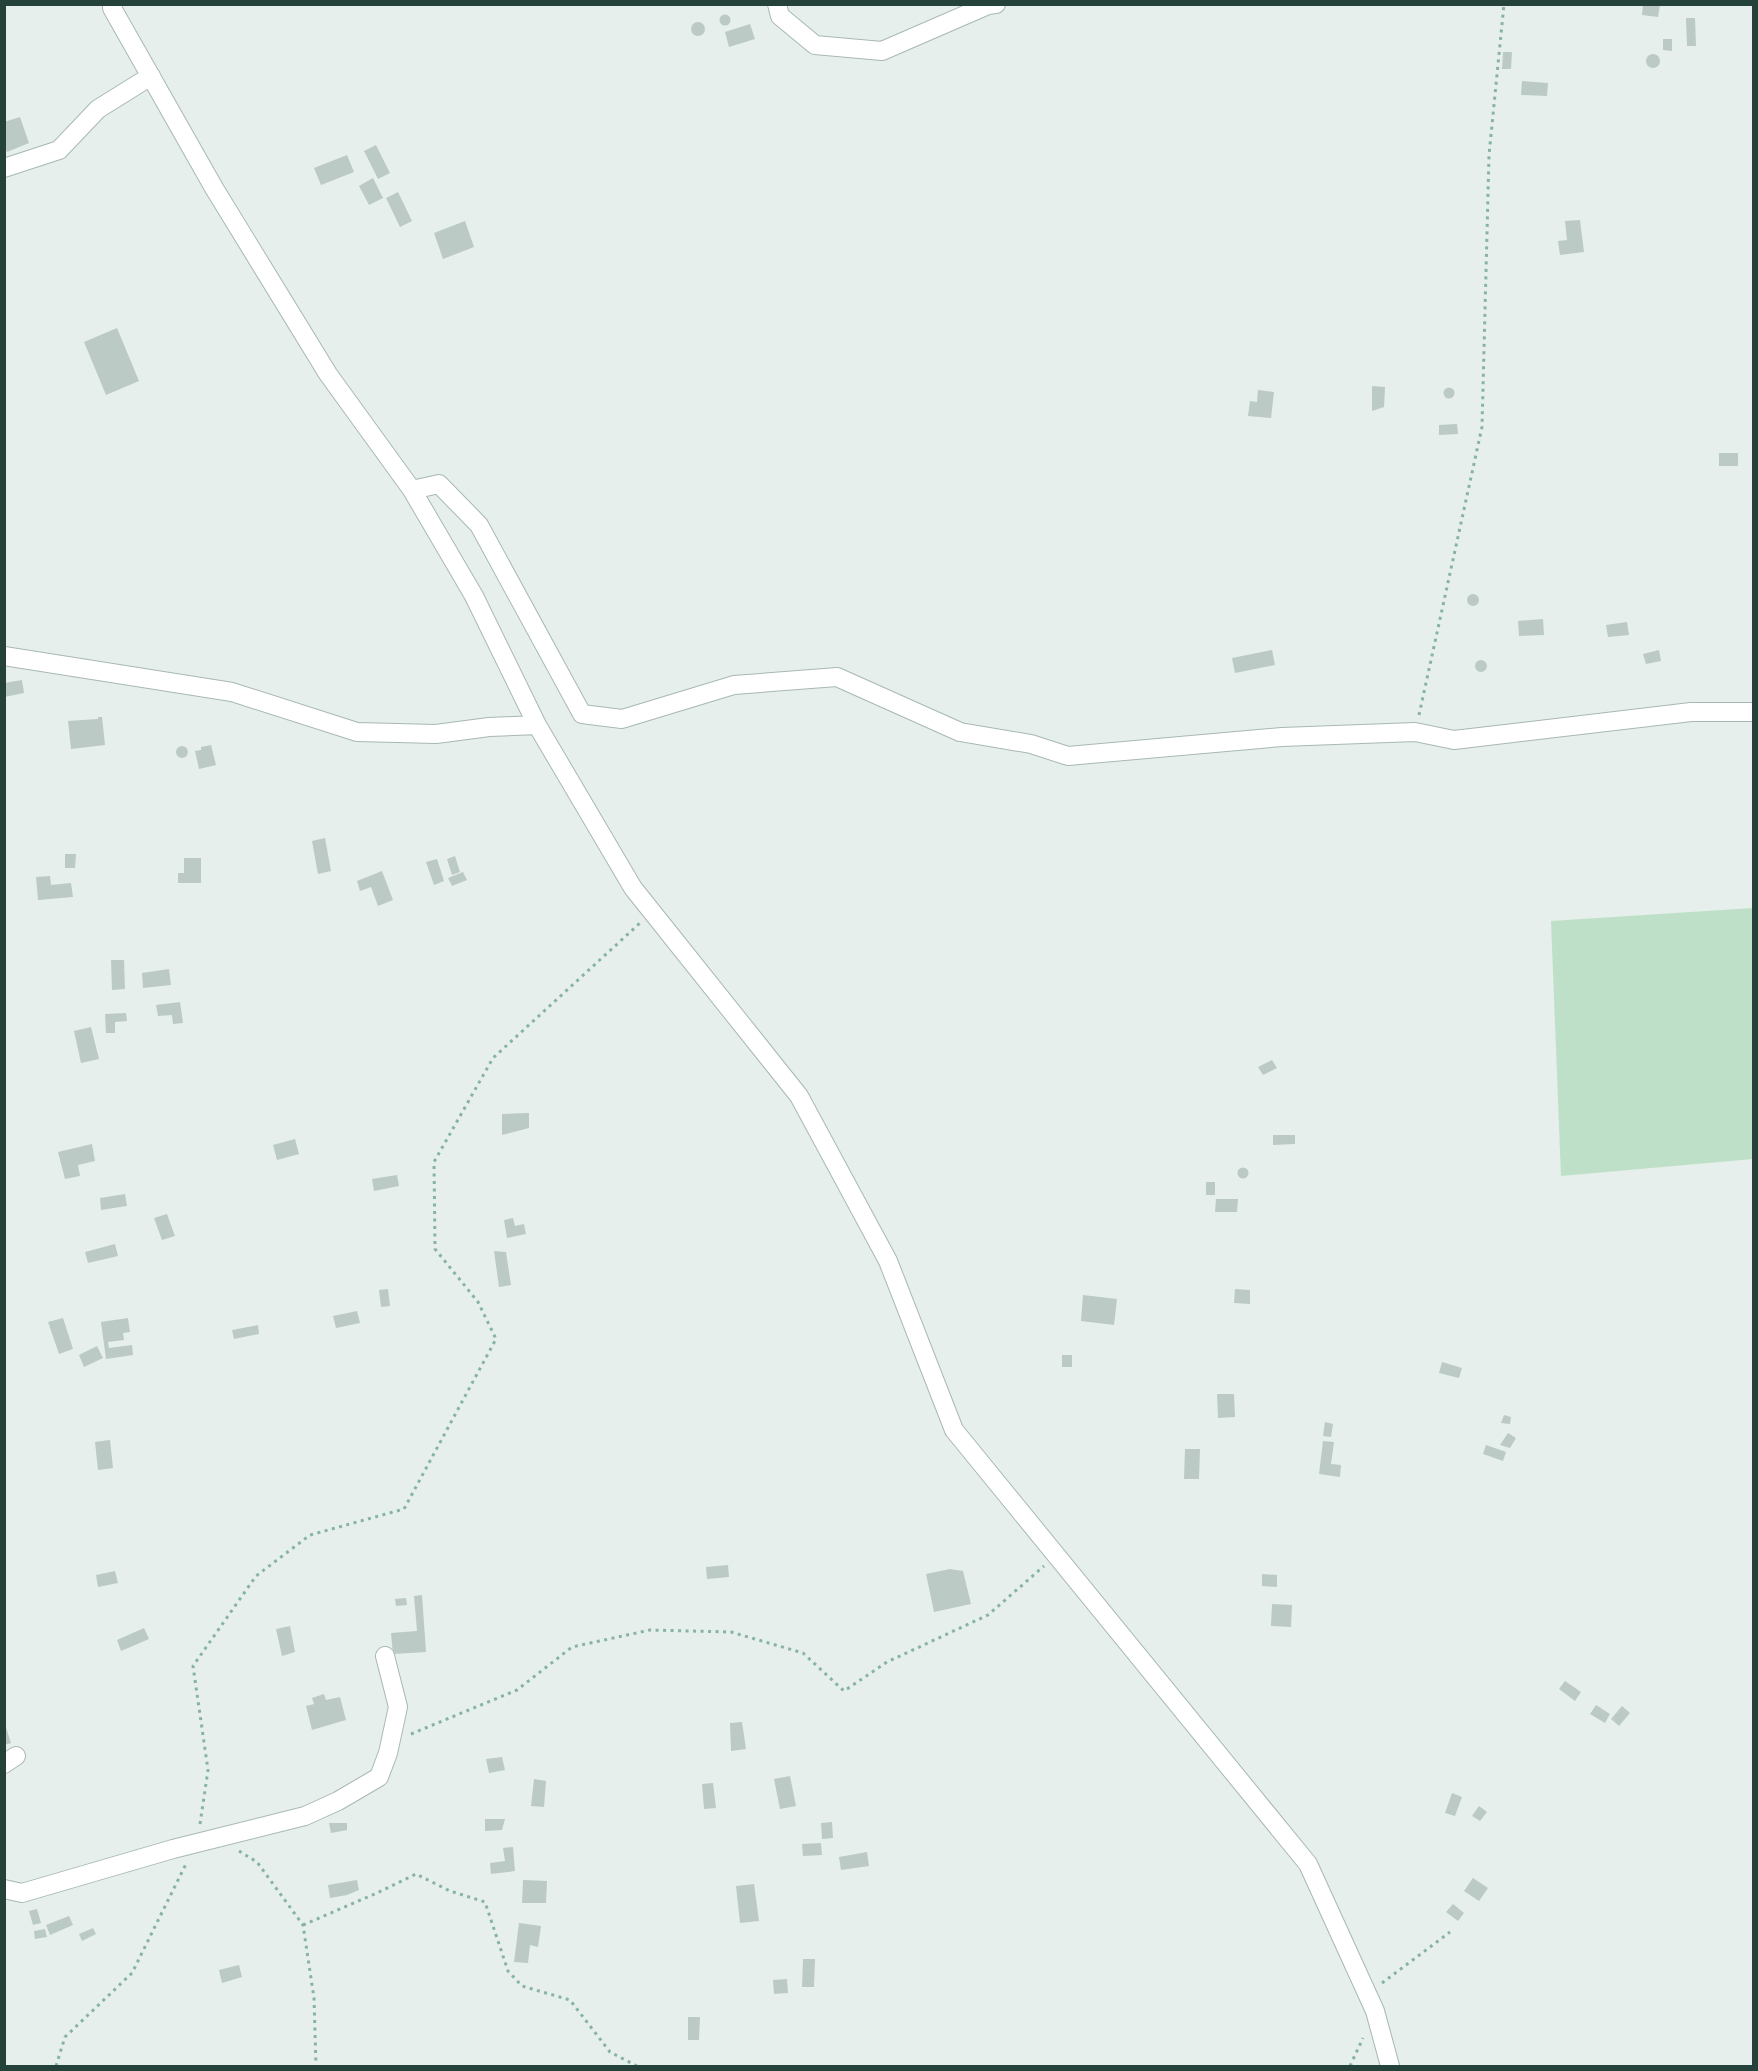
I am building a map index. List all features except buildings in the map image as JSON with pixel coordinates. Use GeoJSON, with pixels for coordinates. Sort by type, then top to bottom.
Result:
{"type":"FeatureCollection","features":[{"type":"Feature","properties":{"kind":"street"},"geometry":{"type":"LineString","coordinates":[[113,4],[112,8],[213,188],[328,374],[412,490],[474,596],[537,725],[633,888],[799,1095],[888,1261],[954,1430],[1308,1864],[1375,2011],[1390,2067]]}},
{"type":"Feature","properties":{"kind":"street"},"geometry":{"type":"LineString","coordinates":[[777,4],[780,16],[815,45],[882,51],[988,5],[996,4]]}},
{"type":"Feature","properties":{"kind":"street"},"geometry":{"type":"LineString","coordinates":[[4,168],[59,150],[98,109],[151,76]]}},
{"type":"Feature","properties":{"kind":"street"},"geometry":{"type":"LineString","coordinates":[[412,490],[439,484],[479,525],[582,714],[622,719],[734,685],[837,677],[960,732],[1031,744],[1068,756],[1282,737],[1415,732],[1454,740],[1691,712],[1754,712]]}},
{"type":"Feature","properties":{"kind":"street"},"geometry":{"type":"LineString","coordinates":[[4,656],[232,692],[357,732],[436,734],[489,727],[537,725]]}},
{"type":"Feature","properties":{"kind":"street"},"geometry":{"type":"LineString","coordinates":[[4,1889],[22,1893],[197,1843],[305,1816],[339,1802],[379,1777],[398,1707],[385,1656]]}},
{"type":"Feature","properties":{"kind":"path"},"geometry":{"type":"LineString","coordinates":[[1415,732],[1482,427],[1489,155],[1504,4]]}},
{"type":"Feature","properties":{"kind":"path"},"geometry":{"type":"LineString","coordinates":[[56,2067],[65,2037],[132,1973],[197,1843],[208,1770],[193,1666],[256,1576],[310,1535],[404,1509],[495,1339],[478,1302],[435,1250],[434,1162],[493,1058],[652,912]]}},
{"type":"Feature","properties":{"kind":"path"},"geometry":{"type":"LineString","coordinates":[[390,1742],[517,1690],[572,1647],[651,1630],[731,1632],[803,1653],[844,1690],[887,1662],[988,1615],[1057,1555]]}},
{"type":"Feature","properties":{"kind":"path"},"geometry":{"type":"LineString","coordinates":[[218,1838],[257,1862],[303,1925],[314,1998],[316,2067]]}},
{"type":"Feature","properties":{"kind":"path"},"geometry":{"type":"LineString","coordinates":[[303,1925],[416,1874],[450,1891],[486,1902],[508,1971],[522,1986],[570,2000],[610,2052],[637,2067]]}},
{"type":"Feature","properties":{"kind":"path"},"geometry":{"type":"LineString","coordinates":[[1350,2067],[1375,2011],[1376,1987],[1450,1932]]}},
{"type":"Feature","properties":{"kind":"green space"},"geometry":{"type":"Polygon","coordinates":[[[1753,908],[1753,1159],[1561,1176],[1551,921],[1753,908]]]}}]}
